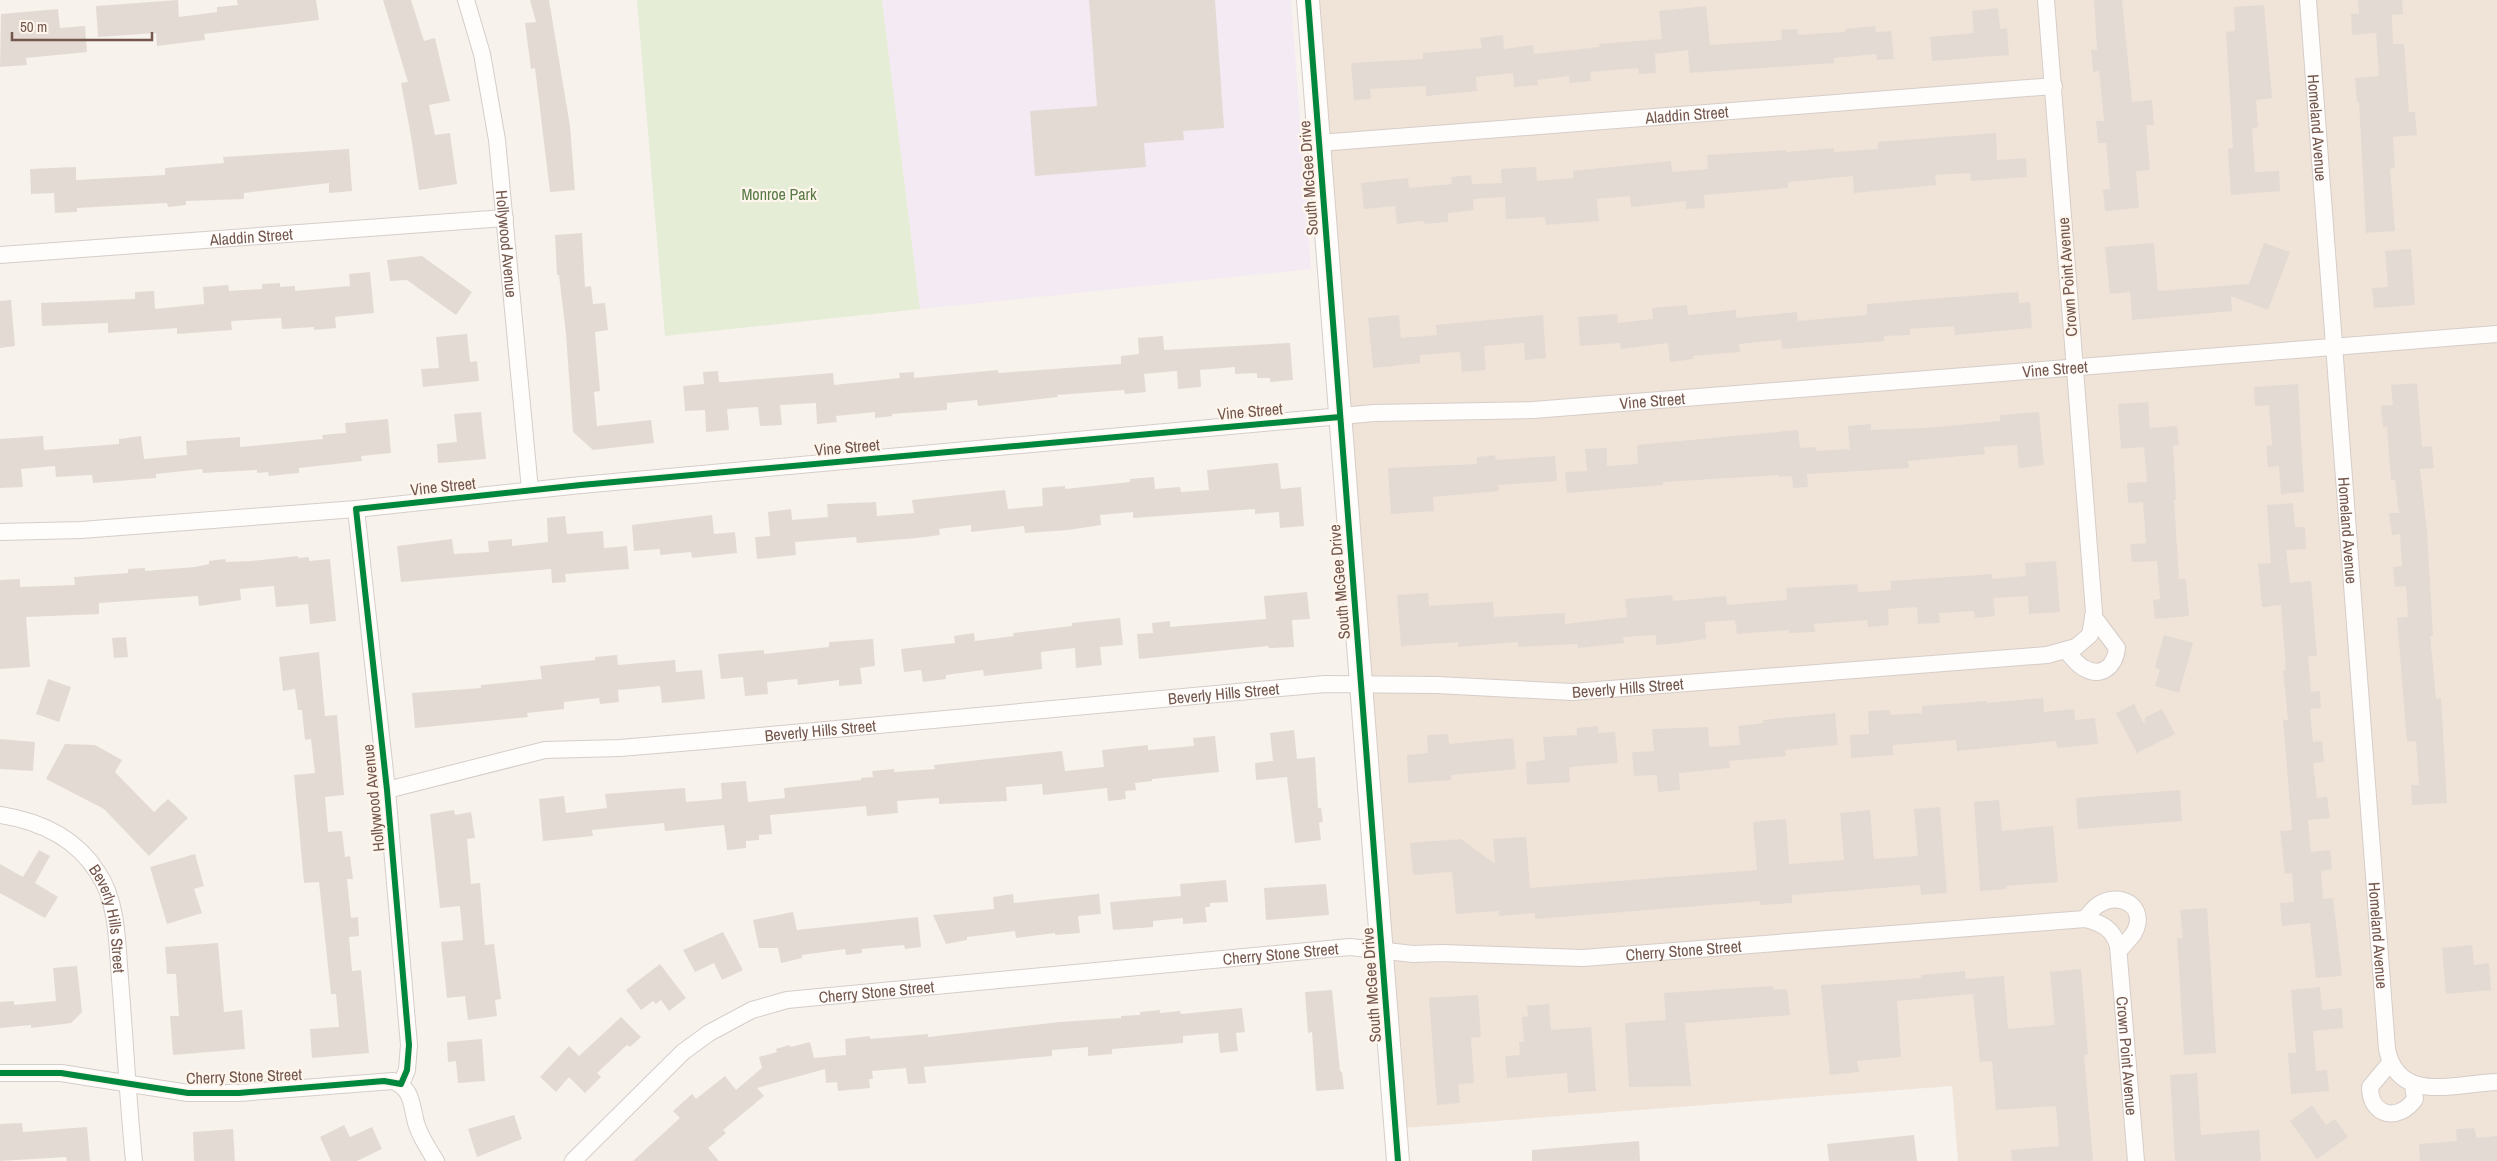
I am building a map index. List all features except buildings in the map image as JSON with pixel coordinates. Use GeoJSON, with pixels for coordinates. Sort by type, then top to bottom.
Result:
{"type":"FeatureCollection","features":[{"type":"Feature","properties":{"kind":"street","name":"Hollywood Avenue"},"geometry":{"type":"LineString","coordinates":[[466,0],[490,95],[504,218],[530,490]]}},
{"type":"Feature","properties":{"kind":"street","name":"South McGee Drive"},"geometry":{"type":"LineString","coordinates":[[1308,0],[1398,1161]]}},
{"type":"Feature","properties":{"kind":"street","name":"Crown Point Avenue"},"geometry":{"type":"LineString","coordinates":[[2046,0],[2093,616],[2090,635],[2085,642]]}},
{"type":"Feature","properties":{"kind":"street","name":"Homeland Avenue"},"geometry":{"type":"LineString","coordinates":[[2308,0],[2390,1062]]}},
{"type":"Feature","properties":{"kind":"street","name":"Aladdin Street"},"geometry":{"type":"LineString","coordinates":[[1319,143],[2054,86]]}},
{"type":"Feature","properties":{"kind":"street","name":"Aladdin Street"},"geometry":{"type":"LineString","coordinates":[[0,255],[504,218]]}},
{"type":"Feature","properties":{"kind":"street","name":"Vine Street"},"geometry":{"type":"LineString","coordinates":[[0,532],[81,530],[356,509],[530,490],[1374,413],[1533,410],[2336,345],[2497,334]]}},
{"type":"Feature","properties":{"kind":"street","name":"Hollywood Avenue"},"geometry":{"type":"LineString","coordinates":[[356,509],[386,790],[409,1044],[407,1070],[401,1084]]}},
{"type":"Feature","properties":{"kind":"street"},"geometry":{"type":"LineString","coordinates":[[2066,651],[2083,668],[2094,671],[2102,671],[2113,663],[2117,648],[2093,616]]}},
{"type":"Feature","properties":{"kind":"street","name":"Beverly Hills Street"},"geometry":{"type":"LineString","coordinates":[[386,790],[545,750],[620,748],[704,741],[1325,684],[1572,692],[2047,655],[2066,651],[2085,642]]}},
{"type":"Feature","properties":{"kind":"street","name":"Beverly Hills Street"},"geometry":{"type":"LineString","coordinates":[[0,815],[19,818],[59,834],[76,846],[99,874],[115,924],[134,1161]]}},
{"type":"Feature","properties":{"kind":"street"},"geometry":{"type":"LineString","coordinates":[[2085,919],[2096,905],[2110,899],[2122,898],[2130,903],[2134,909],[2137,924],[2134,933],[2118,951]]}},
{"type":"Feature","properties":{"kind":"street","name":"Cherry Stone Street"},"geometry":{"type":"LineString","coordinates":[[573,1161],[690,1047],[752,1010],[787,1000],[1350,947],[1413,954],[1442,953],[1582,958],[2085,919],[2104,926]]}},
{"type":"Feature","properties":{"kind":"street","name":"Crown Point Avenue"},"geometry":{"type":"LineString","coordinates":[[2104,926],[2114,935],[2118,951],[2136,1161]]}},
{"type":"Feature","properties":{"kind":"street"},"geometry":{"type":"LineString","coordinates":[[2413,1085],[2415,1099],[2410,1107],[2402,1112],[2391,1114],[2382,1112],[2372,1101],[2370,1087],[2390,1062],[2403,1079],[2413,1085],[2442,1087],[2497,1082]]}},
{"type":"Feature","properties":{"kind":"street","name":"Cherry Stone Street"},"geometry":{"type":"LineString","coordinates":[[0,1073],[60,1073],[188,1093],[213,1094],[384,1081],[401,1084]]}},
{"type":"Feature","properties":{"kind":"street"},"geometry":{"type":"LineString","coordinates":[[401,1084],[412,1099],[417,1127],[436,1161]]}},
{"type":"Feature","properties":{"kind":"shaded area"},"geometry":{"type":"Polygon","coordinates":[[[882,0],[1291,0],[1311,269],[920,309],[882,0]]]}},
{"type":"Feature","properties":{"kind":"shaded area"},"geometry":{"type":"Polygon","coordinates":[[[1319,0],[2497,0],[2497,1161],[1958,1161],[1952,1086],[1404,1128],[1319,0]]]}},
{"type":"Feature","properties":{"kind":"green space","name":"Monroe Park"},"geometry":{"type":"Polygon","coordinates":[[[637,0],[882,0],[920,309],[665,336],[637,0]]]}},
{"type":"Feature","properties":{"kind":"cycle path"},"geometry":{"type":"LineString","coordinates":[[1308,0],[1398,1161]]}},
{"type":"Feature","properties":{"kind":"cycle path"},"geometry":{"type":"LineString","coordinates":[[0,1073],[61,1073],[188,1093],[239,1093],[384,1081],[401,1084],[407,1070],[409,1045],[387,790],[356,509],[581,485],[1340,417]]}}]}
